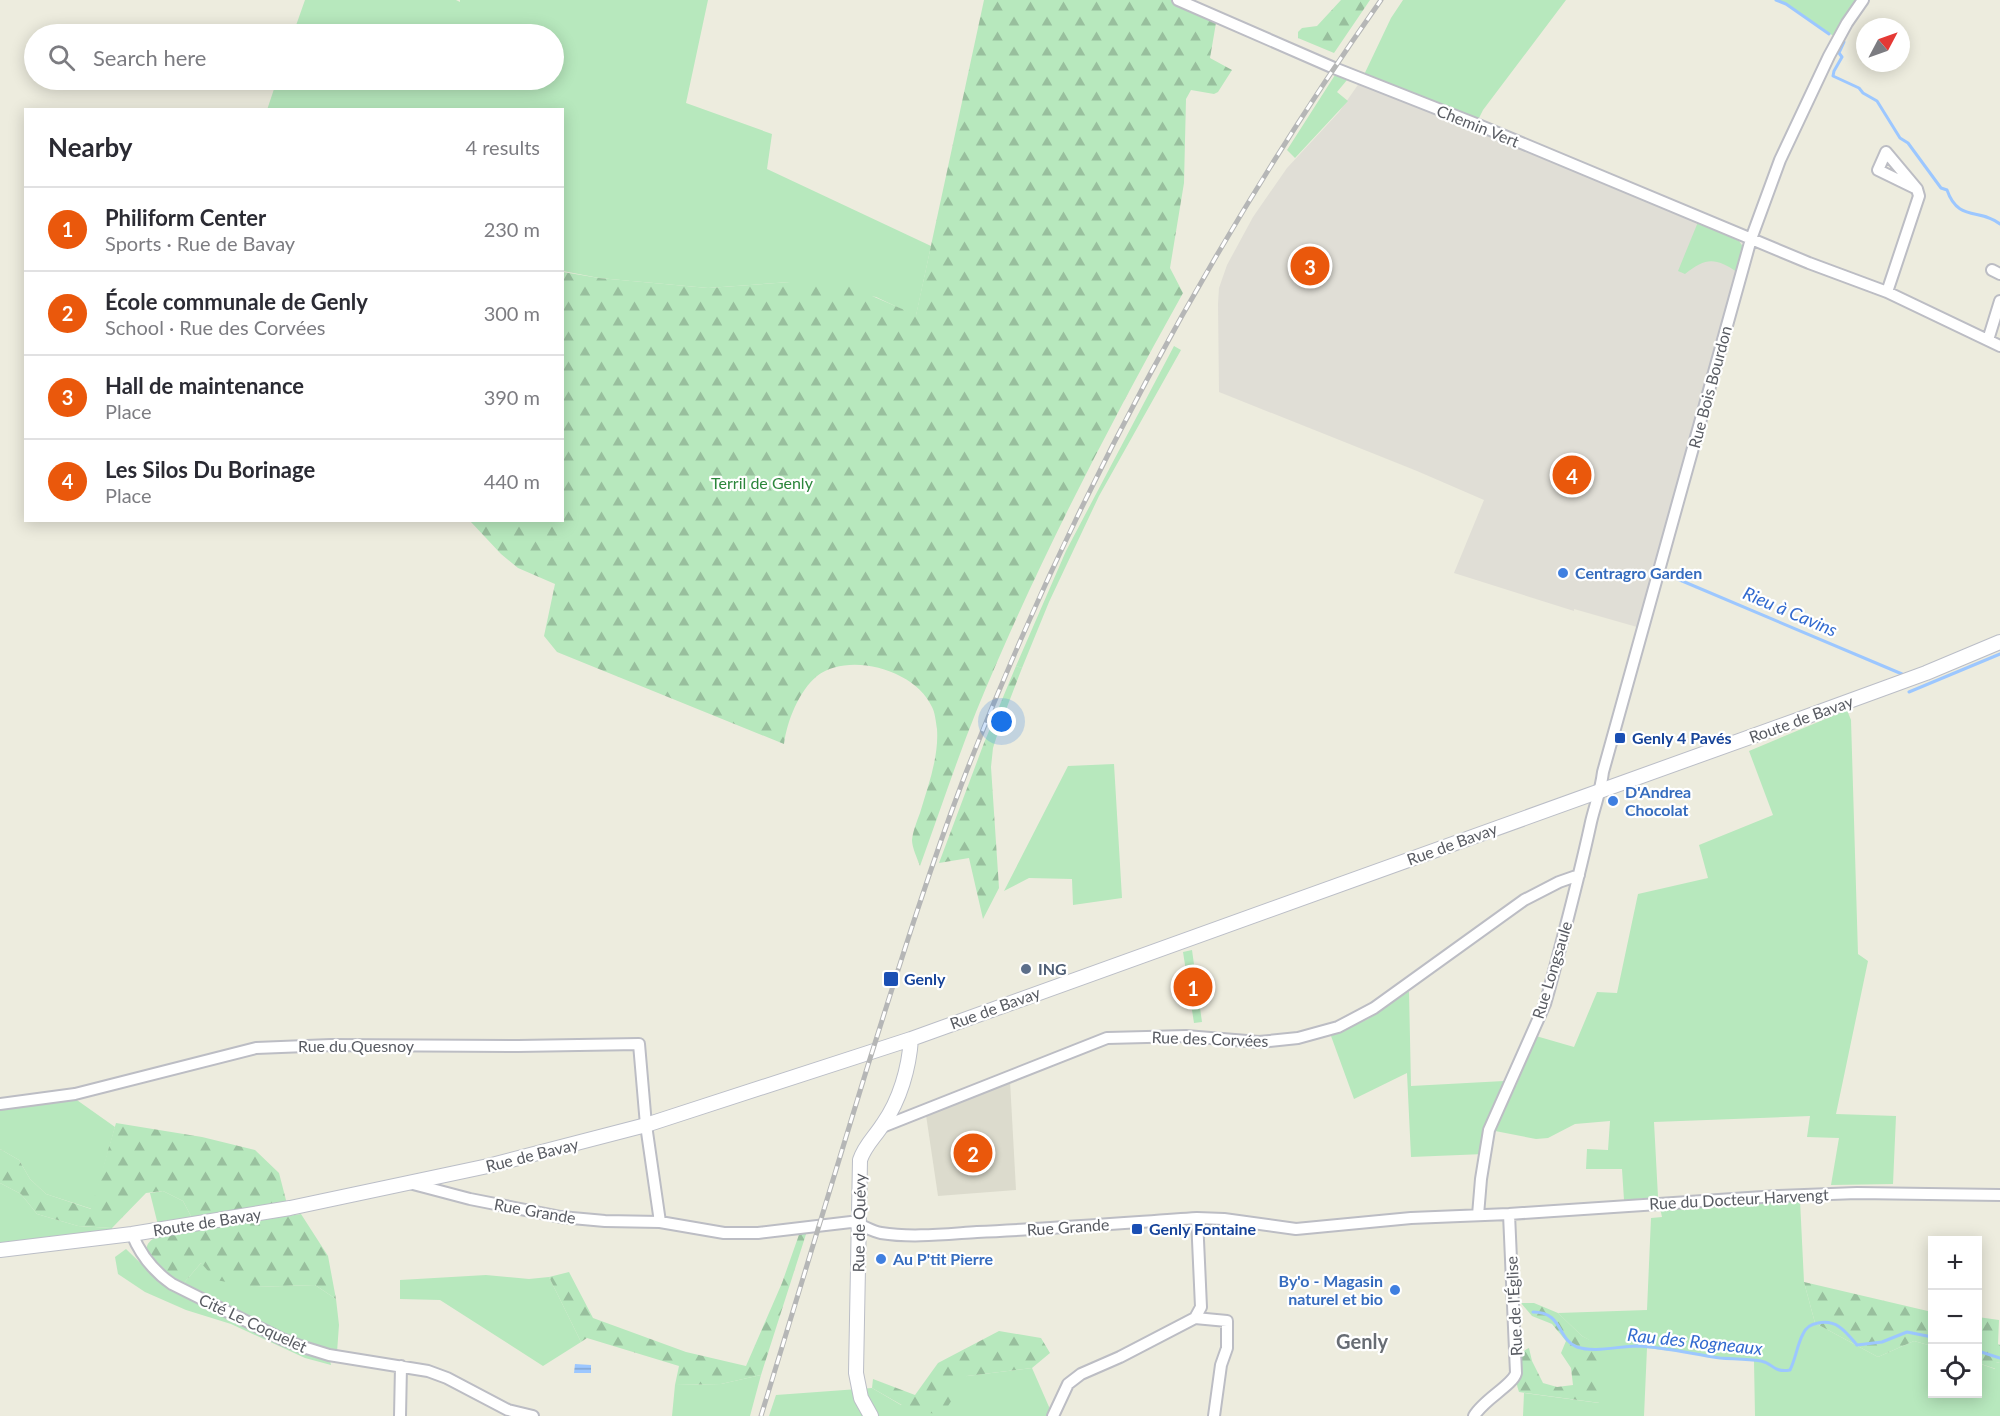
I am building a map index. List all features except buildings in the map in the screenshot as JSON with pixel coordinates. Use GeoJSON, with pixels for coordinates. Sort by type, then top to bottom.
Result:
{"type":"FeatureCollection","features":[{"type":"Feature","properties":{"kind":"main road","name":"Route de Bavay"},"geometry":{"type":"LineString","coordinates":[[1601,791],[1926,673],[2000,642]]}},
{"type":"Feature","properties":{"kind":"main road","name":"Rue de Bavay"},"geometry":{"type":"LineString","coordinates":[[413,1184],[646,1125],[910,1039],[1601,791]]}},
{"type":"Feature","properties":{"kind":"main road","name":"Rue de Quévy"},"geometry":{"type":"LineString","coordinates":[[871,1416],[861,1398],[857,1381],[860,1160],[863,1150],[882,1127],[895,1106],[905,1070],[910,1039]]}},
{"type":"Feature","properties":{"kind":"main road","name":"Route de Bavay"},"geometry":{"type":"LineString","coordinates":[[0,1250],[132,1234],[290,1208],[413,1184]]}},
{"type":"Feature","properties":{"kind":"street","name":"Chemin Vert"},"geometry":{"type":"LineString","coordinates":[[1178,0],[1334,68],[1476,124],[1751,239],[1887,292],[2000,346]]}},
{"type":"Feature","properties":{"kind":"street","name":"Rue Bois Bourdon"},"geometry":{"type":"LineString","coordinates":[[1601,791],[1603,772],[1751,239],[1780,160],[1829,56],[1863,0]]}},
{"type":"Feature","properties":{"kind":"street"},"geometry":{"type":"LineString","coordinates":[[1887,292],[1918,201],[1917,189]]}},
{"type":"Feature","properties":{"kind":"street"},"geometry":{"type":"LineString","coordinates":[[1988,340],[2000,301]]}},
{"type":"Feature","properties":{"kind":"street","name":"Rue Longsaule"},"geometry":{"type":"LineString","coordinates":[[1478,1215],[1489,1130],[1545,1004],[1580,875],[1594,805],[1601,791]]}},
{"type":"Feature","properties":{"kind":"street","name":"Rue des Corvées"},"geometry":{"type":"LineString","coordinates":[[882,1127],[1107,1038],[1186,1036],[1258,1042],[1298,1038],[1338,1027],[1374,1008],[1524,900],[1558,882],[1580,875]]}},
{"type":"Feature","properties":{"kind":"street","name":"Rue du Quesnoy"},"geometry":{"type":"LineString","coordinates":[[0,1104],[75,1094],[256,1048],[331,1045],[639,1044],[646,1125]]}},
{"type":"Feature","properties":{"kind":"street"},"geometry":{"type":"LineString","coordinates":[[646,1125],[660,1222]]}},
{"type":"Feature","properties":{"kind":"street","name":"Rue Grande"},"geometry":{"type":"LineString","coordinates":[[413,1184],[470,1199],[561,1217],[660,1222],[724,1233],[758,1233],[851,1222],[879,1232],[900,1234],[997,1231],[1197,1218],[1224,1219],[1296,1229],[1411,1218],[1478,1215]]}},
{"type":"Feature","properties":{"kind":"street","name":"Rue du Docteur Harvengt"},"geometry":{"type":"LineString","coordinates":[[1478,1215],[1688,1201],[1857,1193],[2000,1195]]}},
{"type":"Feature","properties":{"kind":"street","name":"Rue de l'Église"},"geometry":{"type":"LineString","coordinates":[[1474,1416],[1484,1402],[1515,1379],[1517,1361],[1509,1214]]}},
{"type":"Feature","properties":{"kind":"street"},"geometry":{"type":"LineString","coordinates":[[1195,1318],[1201,1307],[1197,1218]]}},
{"type":"Feature","properties":{"kind":"street","name":"Cité Le Coquelet"},"geometry":{"type":"LineString","coordinates":[[132,1234],[140,1253],[160,1275],[172,1284],[282,1339],[322,1353],[428,1371],[447,1378],[508,1410],[533,1416]]}},
{"type":"Feature","properties":{"kind":"street"},"geometry":{"type":"LineString","coordinates":[[1053,1416],[1068,1384],[1081,1374],[1120,1357],[1195,1318],[1227,1321],[1227,1348],[1221,1365],[1214,1416]]}},
{"type":"Feature","properties":{"kind":"street"},"geometry":{"type":"LineString","coordinates":[[400,1416],[401,1366]]}},
{"type":"Feature","properties":{"kind":"shaded area"},"geometry":{"type":"Polygon","coordinates":[[[1362,79],[1675,207],[1698,222],[1742,244],[1737,272],[1637,627],[1574,609],[1574,611],[1454,573],[1484,500],[1219,392],[1219,288],[1227,265],[1253,217],[1287,168],[1339,112],[1362,79]]]}},
{"type":"Feature","properties":{"kind":"shaded area"},"geometry":{"type":"Polygon","coordinates":[[[1010,1081],[1016,1190],[938,1196],[926,1115],[1010,1081]]]}},
{"type":"Feature","properties":{"kind":"green space"},"geometry":{"type":"Polygon","coordinates":[[[305,0],[456,0],[460,2],[460,0],[708,0],[686,103],[772,134],[767,169],[931,246],[916,316],[876,297],[790,282],[708,288],[599,278],[564,271],[564,108],[268,108],[274,90],[564,90],[564,24],[297,24],[305,0]]]}},
{"type":"Feature","properties":{"kind":"green space","name":"Terril de Genly"},"geometry":{"type":"Polygon","coordinates":[[[984,0],[1178,0],[1217,17],[1210,58],[1232,70],[1218,92],[1214,94],[1191,90],[1186,99],[1184,183],[1170,268],[1183,293],[1100,447],[1047,552],[976,712],[920,866],[912,840],[932,771],[937,729],[932,707],[924,694],[912,683],[881,668],[846,665],[830,669],[817,676],[799,698],[791,716],[784,744],[557,652],[544,636],[555,584],[518,568],[501,554],[471,522],[564,522],[564,272],[599,278],[708,288],[825,282],[849,286],[916,315],[984,0]]]}},
{"type":"Feature","properties":{"kind":"green space"},"geometry":{"type":"Polygon","coordinates":[[[1341,0],[1370,0],[1334,53],[1298,38],[1298,32],[1302,28],[1317,26],[1341,0]]]}},
{"type":"Feature","properties":{"kind":"green space"},"geometry":{"type":"Polygon","coordinates":[[[1403,0],[1566,0],[1483,110],[1476,124],[1362,79],[1391,18],[1403,0]]]}},
{"type":"Feature","properties":{"kind":"green space"},"geometry":{"type":"Polygon","coordinates":[[[1776,0],[1863,0],[1838,39],[1786,4],[1776,0]]]}},
{"type":"Feature","properties":{"kind":"green space"},"geometry":{"type":"Polygon","coordinates":[[[1335,75],[1347,80],[1337,92],[1348,101],[1295,158],[1287,150],[1335,75]]]}},
{"type":"Feature","properties":{"kind":"green space"},"geometry":{"type":"Polygon","coordinates":[[[1698,222],[1739,241],[1743,247],[1737,272],[1710,261],[1698,265],[1685,274],[1678,271],[1698,222]]]}},
{"type":"Feature","properties":{"kind":"green space"},"geometry":{"type":"Polygon","coordinates":[[[1174,346],[1181,350],[1099,496],[1049,602],[1022,668],[1016,666],[1066,551],[1174,346]]]}},
{"type":"Feature","properties":{"kind":"green space"},"geometry":{"type":"Polygon","coordinates":[[[1016,666],[1022,668],[993,748],[991,767],[999,888],[983,919],[969,858],[939,863],[1016,666]]]}},
{"type":"Feature","properties":{"kind":"green space"},"geometry":{"type":"Polygon","coordinates":[[[1847,710],[1851,720],[1858,954],[1868,961],[1836,1114],[1896,1116],[1893,1184],[1831,1185],[1839,1138],[1807,1137],[1810,1116],[1654,1122],[1658,1197],[1624,1200],[1622,1169],[1586,1169],[1587,1149],[1608,1150],[1610,1121],[1575,1124],[1548,1138],[1536,1139],[1490,1130],[1484,1154],[1411,1157],[1407,1073],[1354,1099],[1331,1036],[1368,1019],[1409,991],[1411,1086],[1504,1081],[1516,1086],[1536,1036],[1574,1047],[1597,992],[1617,993],[1638,894],[1708,878],[1699,845],[1773,815],[1749,751],[1847,710]]]}},
{"type":"Feature","properties":{"kind":"green space"},"geometry":{"type":"Polygon","coordinates":[[[1114,764],[1122,898],[1073,905],[1072,879],[1029,878],[1004,891],[1068,766],[1114,764]]]}},
{"type":"Feature","properties":{"kind":"green space"},"geometry":{"type":"Polygon","coordinates":[[[1192,950],[1202,1022],[1194,1023],[1183,952],[1192,950]]]}},
{"type":"Feature","properties":{"kind":"green space"},"geometry":{"type":"Polygon","coordinates":[[[74,1098],[115,1127],[92,1209],[46,1194],[30,1179],[19,1160],[0,1149],[0,1108],[74,1098]]]}},
{"type":"Feature","properties":{"kind":"green space"},"geometry":{"type":"Polygon","coordinates":[[[116,1123],[202,1137],[255,1150],[279,1173],[287,1204],[193,1220],[183,1201],[163,1191],[146,1193],[112,1228],[78,1226],[37,1214],[21,1194],[0,1183],[0,1149],[19,1160],[30,1179],[46,1194],[91,1209],[116,1123]]]}},
{"type":"Feature","properties":{"kind":"green space"},"geometry":{"type":"Polygon","coordinates":[[[0,1183],[21,1194],[37,1214],[78,1226],[112,1228],[113,1232],[0,1243],[0,1183]]]}},
{"type":"Feature","properties":{"kind":"green space"},"geometry":{"type":"Polygon","coordinates":[[[163,1191],[183,1201],[193,1220],[158,1225],[150,1193],[163,1191]]]}},
{"type":"Feature","properties":{"kind":"green space"},"geometry":{"type":"Polygon","coordinates":[[[1800,1200],[1804,1282],[1815,1323],[1878,1357],[1914,1341],[1928,1345],[1928,1398],[1982,1398],[1982,1364],[1995,1369],[1996,1362],[2000,1363],[2000,1416],[1755,1416],[1754,1361],[1647,1348],[1644,1416],[1523,1416],[1524,1393],[1599,1403],[1600,1346],[1582,1336],[1558,1313],[1647,1310],[1651,1218],[1662,1217],[1660,1208],[1800,1200]]]}},
{"type":"Feature","properties":{"kind":"green space"},"geometry":{"type":"Polygon","coordinates":[[[301,1214],[328,1256],[336,1299],[315,1285],[253,1287],[216,1280],[201,1263],[183,1284],[160,1269],[148,1255],[147,1248],[150,1241],[159,1236],[301,1214]]]}},
{"type":"Feature","properties":{"kind":"green space"},"geometry":{"type":"Polygon","coordinates":[[[808,1228],[761,1375],[721,1384],[675,1385],[679,1366],[587,1338],[581,1342],[549,1277],[569,1272],[593,1318],[686,1352],[746,1366],[782,1283],[801,1229],[808,1228]]]}},
{"type":"Feature","properties":{"kind":"green space"},"geometry":{"type":"Polygon","coordinates":[[[126,1249],[161,1283],[286,1346],[314,1357],[330,1360],[331,1365],[305,1358],[231,1324],[186,1310],[145,1292],[118,1274],[115,1257],[126,1249]]]}},
{"type":"Feature","properties":{"kind":"green space"},"geometry":{"type":"Polygon","coordinates":[[[201,1263],[253,1287],[315,1285],[336,1299],[339,1325],[337,1352],[298,1342],[183,1284],[201,1263]]]}},
{"type":"Feature","properties":{"kind":"green space"},"geometry":{"type":"Polygon","coordinates":[[[486,1275],[529,1279],[549,1277],[581,1342],[543,1366],[440,1300],[400,1299],[400,1280],[486,1275]]]}},
{"type":"Feature","properties":{"kind":"green space"},"geometry":{"type":"Polygon","coordinates":[[[1804,1282],[1928,1311],[1928,1345],[1914,1341],[1878,1357],[1815,1323],[1804,1282]]]}},
{"type":"Feature","properties":{"kind":"green space"},"geometry":{"type":"Polygon","coordinates":[[[1521,1303],[1534,1303],[1558,1313],[1582,1336],[1600,1345],[1600,1403],[1519,1392],[1515,1374],[1517,1361],[1523,1351],[1529,1348],[1532,1361],[1543,1383],[1557,1387],[1573,1385],[1571,1368],[1561,1353],[1566,1341],[1552,1324],[1532,1316],[1521,1303]]]}},
{"type":"Feature","properties":{"kind":"green space"},"geometry":{"type":"Polygon","coordinates":[[[1982,1318],[1999,1320],[2000,1363],[1996,1362],[1996,1369],[1982,1364],[1982,1318]]]}},
{"type":"Feature","properties":{"kind":"green space"},"geometry":{"type":"Polygon","coordinates":[[[999,1331],[1041,1338],[1050,1353],[1032,1368],[967,1376],[943,1414],[914,1412],[872,1388],[873,1379],[915,1395],[938,1363],[999,1331]]]}},
{"type":"Feature","properties":{"kind":"green space"},"geometry":{"type":"Polygon","coordinates":[[[1032,1368],[1053,1416],[769,1416],[776,1395],[872,1388],[901,1405],[967,1376],[1032,1368]]]}},
{"type":"Feature","properties":{"kind":"green space"},"geometry":{"type":"Polygon","coordinates":[[[761,1375],[750,1416],[672,1416],[675,1385],[721,1384],[761,1375]]]}},
{"type":"Feature","properties":{"kind":"water"},"geometry":{"type":"Polygon","coordinates":[[[575,1364],[591,1365],[591,1373],[574,1373],[575,1364]]]}},
{"type":"Feature","properties":{"kind":"waterway"},"geometry":{"type":"LineString","coordinates":[[1776,0],[1786,4],[1829,34]]}},
{"type":"Feature","properties":{"kind":"waterway"},"geometry":{"type":"LineString","coordinates":[[1844,42],[1839,53],[1842,57],[1833,76],[1859,88],[1877,101],[1900,138],[1908,143],[1941,188],[1947,190],[1957,207],[1963,211],[1985,216],[2000,224]]}},
{"type":"Feature","properties":{"kind":"waterway","name":"Rieu à Cavins"},"geometry":{"type":"LineString","coordinates":[[1668,575],[1902,674]]}},
{"type":"Feature","properties":{"kind":"waterway"},"geometry":{"type":"LineString","coordinates":[[1909,692],[2000,654]]}},
{"type":"Feature","properties":{"kind":"waterway","name":"Rau des Rogneaux"},"geometry":{"type":"LineString","coordinates":[[1533,1312],[1550,1316],[1571,1343],[1584,1349],[1637,1346],[1658,1348],[1720,1358],[1761,1361],[1784,1371],[1790,1370],[1804,1332],[1815,1323],[1825,1322],[1836,1325],[1845,1331],[1857,1345],[1882,1342],[1907,1332],[1928,1336]]}},
{"type":"Feature","properties":{"kind":"waterway","name":"Rau des Rogneaux"},"geometry":{"type":"LineString","coordinates":[[1982,1352],[2000,1358]]}},
{"type":"Feature","properties":{"kind":"railway"},"geometry":{"type":"LineString","coordinates":[[761,1416],[913,923],[962,783],[1003,681],[1096,478],[1202,281],[1259,185],[1381,0]]}},
{"type":"Feature","properties":{"kind":"place","name":"Hall de maintenance"},"geometry":{"type":"Point","coordinates":[1310,266]}},
{"type":"Feature","properties":{"kind":"place","name":"Les Silos Du Borinage"},"geometry":{"type":"Point","coordinates":[1572,475]}},
{"type":"Feature","properties":{"kind":"place","name":"Centragro Garden"},"geometry":{"type":"Point","coordinates":[1563,573]}},
{"type":"Feature","properties":{"kind":"place","name":"Genly 4 Pavés"},"geometry":{"type":"Point","coordinates":[1620,738]}},
{"type":"Feature","properties":{"kind":"place","name":"D'Andrea Chocolat"},"geometry":{"type":"Point","coordinates":[1613,801]}},
{"type":"Feature","properties":{"kind":"place","name":"ING"},"geometry":{"type":"Point","coordinates":[1026,969]}},
{"type":"Feature","properties":{"kind":"place","name":"Genly"},"geometry":{"type":"Point","coordinates":[891,979]}},
{"type":"Feature","properties":{"kind":"place","name":"Philiform Center"},"geometry":{"type":"Point","coordinates":[1193,987]}},
{"type":"Feature","properties":{"kind":"place","name":"École communale de Genly"},"geometry":{"type":"Point","coordinates":[973,1153]}},
{"type":"Feature","properties":{"kind":"place","name":"Genly Fontaine"},"geometry":{"type":"Point","coordinates":[1137,1229]}},
{"type":"Feature","properties":{"kind":"place","name":"Au P'tit Pierre"},"geometry":{"type":"Point","coordinates":[881,1259]}},
{"type":"Feature","properties":{"kind":"place","name":"By'o - Magasin naturel et bio"},"geometry":{"type":"Point","coordinates":[1395,1290]}},
{"type":"Feature","properties":{"kind":"district","name":"Genly"},"geometry":{"type":"Point","coordinates":[1362,1342]}}]}
